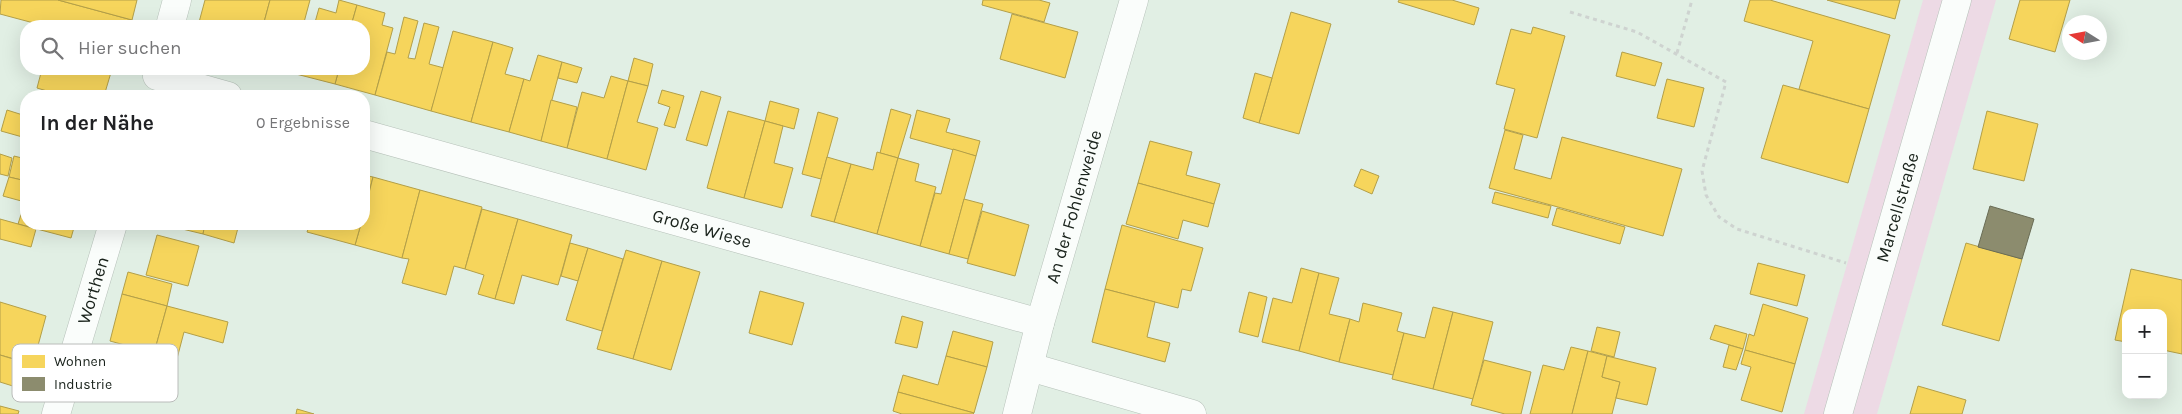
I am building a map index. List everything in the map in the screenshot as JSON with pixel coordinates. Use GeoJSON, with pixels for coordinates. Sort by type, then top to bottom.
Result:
{"type":"FeatureCollection","features":[{"type":"Feature","properties":{"kind":"street"},"geometry":{"type":"LineString","coordinates":[[172,20],[177,0]]}},
{"type":"Feature","properties":{"kind":"street","name":"An der Fohlenweide"},"geometry":{"type":"LineString","coordinates":[[1017,414],[1040,323],[1134,0]]}},
{"type":"Feature","properties":{"kind":"street","name":"Marcellstraße"},"geometry":{"type":"LineString","coordinates":[[1838,414],[1957,0]]}},
{"type":"Feature","properties":{"kind":"street"},"geometry":{"type":"LineString","coordinates":[[155,80],[201,90]]}},
{"type":"Feature","properties":{"kind":"street","name":"Große Wiese"},"geometry":{"type":"LineString","coordinates":[[370,136],[1040,323]]}},
{"type":"Feature","properties":{"kind":"street","name":"Worthen"},"geometry":{"type":"LineString","coordinates":[[77,344],[111,230]]}},
{"type":"Feature","properties":{"kind":"street"},"geometry":{"type":"LineString","coordinates":[[1030,367],[1192,414]]}},
{"type":"Feature","properties":{"kind":"street","name":"Worthen"},"geometry":{"type":"LineString","coordinates":[[56,414],[60,402]]}},
{"type":"Feature","properties":{"kind":"path"},"geometry":{"type":"LineString","coordinates":[[1677,53],[1692,0]]}},
{"type":"Feature","properties":{"kind":"path"},"geometry":{"type":"LineString","coordinates":[[1570,12],[1637,32],[1726,82],[1702,171],[1706,196],[1719,217],[1737,228],[1878,273]]}},
{"type":"Feature","properties":{"kind":"shaded area"},"geometry":{"type":"Polygon","coordinates":[[[1923,0],[1996,0],[1877,414],[1804,414],[1923,0]]]}},
{"type":"Feature","properties":{"kind":"building: Wohnen"},"geometry":{"type":"Polygon","coordinates":[[[1,0],[58,0],[132,20],[22,20],[0,14],[1,0]]]}},
{"type":"Feature","properties":{"kind":"building: Wohnen"},"geometry":{"type":"Polygon","coordinates":[[[58,0],[137,0],[132,20],[58,0]]]}},
{"type":"Feature","properties":{"kind":"building: Wohnen"},"geometry":{"type":"Polygon","coordinates":[[[205,0],[270,0],[265,20],[200,20],[205,0]]]}},
{"type":"Feature","properties":{"kind":"building: Wohnen"},"geometry":{"type":"Polygon","coordinates":[[[270,0],[310,0],[305,20],[265,20],[270,0]]]}},
{"type":"Feature","properties":{"kind":"building: Wohnen"},"geometry":{"type":"Polygon","coordinates":[[[339,0],[357,5],[353,20],[316,20],[319,8],[336,13],[339,0]]]}},
{"type":"Feature","properties":{"kind":"building: Wohnen"},"geometry":{"type":"Polygon","coordinates":[[[983,0],[1039,0],[1050,3],[1044,22],[982,5],[983,0]]]}},
{"type":"Feature","properties":{"kind":"building: Wohnen"},"geometry":{"type":"Polygon","coordinates":[[[1399,0],[1452,0],[1479,8],[1474,25],[1398,2],[1399,0]]]}},
{"type":"Feature","properties":{"kind":"building: Wohnen"},"geometry":{"type":"Polygon","coordinates":[[[1750,0],[1770,0],[1890,35],[1869,109],[1799,89],[1813,41],[1744,21],[1750,0]]]}},
{"type":"Feature","properties":{"kind":"building: Wohnen"},"geometry":{"type":"Polygon","coordinates":[[[1827,0],[1900,0],[1895,19],[1827,0]]]}},
{"type":"Feature","properties":{"kind":"building: Wohnen"},"geometry":{"type":"Polygon","coordinates":[[[2020,0],[2070,0],[2066,15],[2062,15],[2062,28],[2055,52],[2009,39],[2020,0]]]}},
{"type":"Feature","properties":{"kind":"building: Wohnen"},"geometry":{"type":"Polygon","coordinates":[[[357,5],[385,13],[382,25],[393,28],[375,95],[370,94],[370,90],[357,90],[335,84],[337,75],[370,75],[370,20],[353,20],[357,5]]]}},
{"type":"Feature","properties":{"kind":"building: Wohnen"},"geometry":{"type":"Polygon","coordinates":[[[1291,12],[1331,24],[1299,134],[1259,123],[1291,12]]]}},
{"type":"Feature","properties":{"kind":"building: Wohnen"},"geometry":{"type":"Polygon","coordinates":[[[1012,14],[1078,32],[1065,78],[1000,59],[1012,14]]]}},
{"type":"Feature","properties":{"kind":"building: Wohnen"},"geometry":{"type":"Polygon","coordinates":[[[404,17],[418,21],[408,58],[415,59],[424,23],[439,27],[429,64],[444,68],[431,111],[375,95],[387,52],[395,54],[404,17]]]}},
{"type":"Feature","properties":{"kind":"building: Wohnen"},"geometry":{"type":"Polygon","coordinates":[[[1533,27],[1565,36],[1537,138],[1504,129],[1515,89],[1496,84],[1511,29],[1531,34],[1533,27]]]}},
{"type":"Feature","properties":{"kind":"building: Wohnen"},"geometry":{"type":"Polygon","coordinates":[[[453,31],[493,42],[471,122],[431,111],[453,31]]]}},
{"type":"Feature","properties":{"kind":"building: Wohnen"},"geometry":{"type":"Polygon","coordinates":[[[493,42],[513,48],[505,74],[524,79],[509,132],[471,122],[493,42]]]}},
{"type":"Feature","properties":{"kind":"building: Wohnen"},"geometry":{"type":"Polygon","coordinates":[[[1622,52],[1662,63],[1655,86],[1616,76],[1622,52]]]}},
{"type":"Feature","properties":{"kind":"building: Wohnen"},"geometry":{"type":"Polygon","coordinates":[[[538,55],[562,62],[541,141],[509,132],[524,79],[530,81],[538,55]]]}},
{"type":"Feature","properties":{"kind":"building: Wohnen"},"geometry":{"type":"Polygon","coordinates":[[[634,58],[653,64],[648,86],[628,81],[634,58]]]}},
{"type":"Feature","properties":{"kind":"building: Wohnen"},"geometry":{"type":"Polygon","coordinates":[[[562,62],[582,68],[577,83],[558,78],[562,62]]]}},
{"type":"Feature","properties":{"kind":"building: Wohnen"},"geometry":{"type":"Polygon","coordinates":[[[1255,73],[1272,78],[1259,123],[1243,118],[1255,73]]]}},
{"type":"Feature","properties":{"kind":"building: Wohnen"},"geometry":{"type":"Polygon","coordinates":[[[40,75],[110,75],[106,90],[44,90],[37,88],[40,75]]]}},
{"type":"Feature","properties":{"kind":"building: Wohnen"},"geometry":{"type":"Polygon","coordinates":[[[300,75],[337,75],[335,84],[300,75]]]}},
{"type":"Feature","properties":{"kind":"building: Wohnen"},"geometry":{"type":"Polygon","coordinates":[[[611,76],[628,81],[607,159],[567,148],[582,92],[604,98],[611,76]]]}},
{"type":"Feature","properties":{"kind":"building: Wohnen"},"geometry":{"type":"Polygon","coordinates":[[[1667,79],[1704,88],[1694,127],[1657,118],[1667,79]]]}},
{"type":"Feature","properties":{"kind":"building: Wohnen"},"geometry":{"type":"Polygon","coordinates":[[[628,81],[648,86],[637,122],[658,128],[646,170],[607,159],[628,81]]]}},
{"type":"Feature","properties":{"kind":"building: Wohnen"},"geometry":{"type":"Polygon","coordinates":[[[1783,85],[1869,109],[1848,183],[1761,158],[1783,85]]]}},
{"type":"Feature","properties":{"kind":"building: Wohnen"},"geometry":{"type":"Polygon","coordinates":[[[662,90],[684,96],[675,128],[664,125],[670,107],[658,103],[662,90]]]}},
{"type":"Feature","properties":{"kind":"building: Wohnen"},"geometry":{"type":"Polygon","coordinates":[[[701,91],[721,97],[707,146],[686,140],[701,91]]]}},
{"type":"Feature","properties":{"kind":"building: Wohnen"},"geometry":{"type":"Polygon","coordinates":[[[551,100],[577,107],[567,148],[541,141],[551,100]]]}},
{"type":"Feature","properties":{"kind":"building: Wohnen"},"geometry":{"type":"Polygon","coordinates":[[[770,101],[799,109],[794,129],[765,121],[770,101]]]}},
{"type":"Feature","properties":{"kind":"building: Wohnen"},"geometry":{"type":"Polygon","coordinates":[[[891,109],[911,115],[898,158],[880,153],[891,109]]]}},
{"type":"Feature","properties":{"kind":"building: Wohnen"},"geometry":{"type":"Polygon","coordinates":[[[7,110],[20,114],[20,136],[1,131],[7,110]]]}},
{"type":"Feature","properties":{"kind":"building: Wohnen"},"geometry":{"type":"Polygon","coordinates":[[[917,110],[950,119],[946,132],[980,141],[976,156],[910,138],[917,110]]]}},
{"type":"Feature","properties":{"kind":"building: Wohnen"},"geometry":{"type":"Polygon","coordinates":[[[728,111],[765,121],[744,198],[707,188],[728,111]]]}},
{"type":"Feature","properties":{"kind":"building: Wohnen"},"geometry":{"type":"Polygon","coordinates":[[[1987,111],[2038,124],[2024,181],[1973,169],[1987,111]]]}},
{"type":"Feature","properties":{"kind":"building: Wohnen"},"geometry":{"type":"Polygon","coordinates":[[[818,112],[838,118],[821,179],[802,174],[818,112]]]}},
{"type":"Feature","properties":{"kind":"building: Wohnen"},"geometry":{"type":"Polygon","coordinates":[[[765,121],[783,126],[774,163],[793,168],[782,208],[744,198],[765,121]]]}},
{"type":"Feature","properties":{"kind":"building: Wohnen"},"geometry":{"type":"Polygon","coordinates":[[[1505,130],[1523,135],[1514,169],[1551,179],[1562,137],[1682,169],[1663,236],[1489,188],[1505,130]]]}},
{"type":"Feature","properties":{"kind":"building: Wohnen"},"geometry":{"type":"Polygon","coordinates":[[[1150,141],[1192,152],[1186,175],[1220,184],[1214,204],[1138,183],[1150,141]]]}},
{"type":"Feature","properties":{"kind":"building: Wohnen"},"geometry":{"type":"Polygon","coordinates":[[[953,149],[976,156],[949,254],[920,246],[935,193],[941,194],[953,149]]]}},
{"type":"Feature","properties":{"kind":"building: Wohnen"},"geometry":{"type":"Polygon","coordinates":[[[877,152],[898,158],[877,234],[834,222],[851,164],[873,170],[877,152]]]}},
{"type":"Feature","properties":{"kind":"building: Wohnen"},"geometry":{"type":"Polygon","coordinates":[[[0,154],[12,158],[8,176],[0,174],[0,154]]]}},
{"type":"Feature","properties":{"kind":"building: Wohnen"},"geometry":{"type":"Polygon","coordinates":[[[14,156],[20,158],[20,180],[9,177],[14,156]]]}},
{"type":"Feature","properties":{"kind":"building: Wohnen"},"geometry":{"type":"Polygon","coordinates":[[[827,157],[851,164],[834,222],[811,216],[827,157]]]}},
{"type":"Feature","properties":{"kind":"building: Wohnen"},"geometry":{"type":"Polygon","coordinates":[[[898,158],[919,164],[915,181],[936,187],[920,246],[877,234],[898,158]]]}},
{"type":"Feature","properties":{"kind":"building: Wohnen"},"geometry":{"type":"Polygon","coordinates":[[[1361,169],[1379,176],[1372,194],[1354,186],[1361,169]]]}},
{"type":"Feature","properties":{"kind":"building: Wohnen"},"geometry":{"type":"Polygon","coordinates":[[[370,176],[373,177],[370,189],[370,176]]]}},
{"type":"Feature","properties":{"kind":"building: Wohnen"},"geometry":{"type":"Polygon","coordinates":[[[9,177],[20,180],[20,201],[3,196],[9,177]]]}},
{"type":"Feature","properties":{"kind":"building: Wohnen"},"geometry":{"type":"Polygon","coordinates":[[[373,177],[420,190],[402,258],[355,245],[359,230],[370,230],[370,189],[373,177]]]}},
{"type":"Feature","properties":{"kind":"building: Wohnen"},"geometry":{"type":"Polygon","coordinates":[[[1138,183],[1214,204],[1208,227],[1183,220],[1178,239],[1126,224],[1138,183]]]}},
{"type":"Feature","properties":{"kind":"building: Wohnen"},"geometry":{"type":"Polygon","coordinates":[[[420,190],[482,207],[465,269],[454,266],[446,295],[402,283],[409,259],[402,258],[420,190]]]}},
{"type":"Feature","properties":{"kind":"building: Wohnen"},"geometry":{"type":"Polygon","coordinates":[[[1495,192],[1551,206],[1548,218],[1492,203],[1495,192]]]}},
{"type":"Feature","properties":{"kind":"building: Wohnen"},"geometry":{"type":"Polygon","coordinates":[[[964,199],[983,204],[968,259],[949,254],[964,199]]]}},
{"type":"Feature","properties":{"kind":"building: Wohnen"},"geometry":{"type":"Polygon","coordinates":[[[1557,208],[1625,227],[1620,244],[1552,225],[1557,208]]]}},
{"type":"Feature","properties":{"kind":"building: Wohnen"},"geometry":{"type":"Polygon","coordinates":[[[482,209],[518,219],[495,299],[478,294],[484,275],[465,269],[482,209]]]}},
{"type":"Feature","properties":{"kind":"building: Wohnen"},"geometry":{"type":"Polygon","coordinates":[[[982,211],[1029,225],[1015,276],[967,263],[982,211]]]}},
{"type":"Feature","properties":{"kind":"building: Wohnen"},"geometry":{"type":"Polygon","coordinates":[[[0,219],[20,225],[20,230],[36,230],[31,247],[0,239],[0,219]]]}},
{"type":"Feature","properties":{"kind":"building: Wohnen"},"geometry":{"type":"Polygon","coordinates":[[[518,219],[572,235],[558,285],[522,275],[514,304],[495,299],[518,219]]]}},
{"type":"Feature","properties":{"kind":"building: Wohnen"},"geometry":{"type":"Polygon","coordinates":[[[1122,225],[1203,248],[1191,291],[1182,289],[1178,308],[1105,289],[1122,225]]]}},
{"type":"Feature","properties":{"kind":"building: Wohnen"},"geometry":{"type":"Polygon","coordinates":[[[41,230],[73,230],[71,238],[41,230]]]}},
{"type":"Feature","properties":{"kind":"building: Wohnen"},"geometry":{"type":"Polygon","coordinates":[[[186,230],[204,230],[203,234],[186,230]]]}},
{"type":"Feature","properties":{"kind":"building: Wohnen"},"geometry":{"type":"Polygon","coordinates":[[[204,230],[237,230],[234,243],[203,234],[204,230]]]}},
{"type":"Feature","properties":{"kind":"building: Wohnen"},"geometry":{"type":"Polygon","coordinates":[[[308,230],[359,230],[355,245],[307,232],[308,230]]]}},
{"type":"Feature","properties":{"kind":"building: Wohnen"},"geometry":{"type":"Polygon","coordinates":[[[157,235],[199,246],[188,286],[146,275],[157,235]]]}},
{"type":"Feature","properties":{"kind":"building: Wohnen"},"geometry":{"type":"Polygon","coordinates":[[[570,243],[588,248],[578,281],[561,276],[570,243]]]}},
{"type":"Feature","properties":{"kind":"building: Wohnen"},"geometry":{"type":"Polygon","coordinates":[[[1966,243],[2022,259],[1999,341],[1942,325],[1966,243]]]}},
{"type":"Feature","properties":{"kind":"building: Wohnen"},"geometry":{"type":"Polygon","coordinates":[[[588,248],[623,259],[602,331],[566,320],[588,248]]]}},
{"type":"Feature","properties":{"kind":"building: Wohnen"},"geometry":{"type":"Polygon","coordinates":[[[626,250],[662,261],[633,359],[597,349],[626,250]]]}},
{"type":"Feature","properties":{"kind":"building: Wohnen"},"geometry":{"type":"Polygon","coordinates":[[[662,261],[700,272],[671,370],[633,359],[662,261]]]}},
{"type":"Feature","properties":{"kind":"building: Wohnen"},"geometry":{"type":"Polygon","coordinates":[[[1758,263],[1805,275],[1797,306],[1750,294],[1758,263]]]}},
{"type":"Feature","properties":{"kind":"building: Wohnen"},"geometry":{"type":"Polygon","coordinates":[[[1301,268],[1319,273],[1299,351],[1262,342],[1273,298],[1292,303],[1301,268]]]}},
{"type":"Feature","properties":{"kind":"building: Wohnen"},"geometry":{"type":"Polygon","coordinates":[[[2131,269],[2182,280],[2182,354],[2167,351],[2167,309],[2122,309],[2122,341],[2115,340],[2131,269]]]}},
{"type":"Feature","properties":{"kind":"building: Wohnen"},"geometry":{"type":"Polygon","coordinates":[[[128,272],[172,284],[167,306],[122,294],[128,272]]]}},
{"type":"Feature","properties":{"kind":"building: Wohnen"},"geometry":{"type":"Polygon","coordinates":[[[1319,273],[1339,278],[1329,314],[1350,319],[1339,362],[1299,351],[1319,273]]]}},
{"type":"Feature","properties":{"kind":"building: Wohnen"},"geometry":{"type":"Polygon","coordinates":[[[1105,289],[1155,302],[1147,337],[1170,343],[1165,362],[1092,342],[1105,289]]]}},
{"type":"Feature","properties":{"kind":"building: Wohnen"},"geometry":{"type":"Polygon","coordinates":[[[760,291],[804,303],[792,345],[749,333],[760,291]]]}},
{"type":"Feature","properties":{"kind":"building: Wohnen"},"geometry":{"type":"Polygon","coordinates":[[[1249,292],[1267,297],[1258,337],[1239,332],[1249,292]]]}},
{"type":"Feature","properties":{"kind":"building: Wohnen"},"geometry":{"type":"Polygon","coordinates":[[[122,294],[167,306],[156,344],[121,344],[110,341],[122,294]]]}},
{"type":"Feature","properties":{"kind":"building: Wohnen"},"geometry":{"type":"Polygon","coordinates":[[[0,302],[46,316],[38,344],[12,344],[12,358],[0,355],[0,302]]]}},
{"type":"Feature","properties":{"kind":"building: Wohnen"},"geometry":{"type":"Polygon","coordinates":[[[1363,303],[1402,313],[1397,331],[1404,333],[1393,375],[1339,362],[1350,319],[1359,322],[1363,303]]]}},
{"type":"Feature","properties":{"kind":"building: Wohnen"},"geometry":{"type":"Polygon","coordinates":[[[1763,304],[1808,318],[1795,364],[1745,350],[1749,334],[1754,336],[1763,304]]]}},
{"type":"Feature","properties":{"kind":"building: Wohnen"},"geometry":{"type":"Polygon","coordinates":[[[167,306],[228,322],[223,343],[184,332],[178,355],[178,344],[157,344],[167,306]]]}},
{"type":"Feature","properties":{"kind":"building: Wohnen"},"geometry":{"type":"Polygon","coordinates":[[[1433,307],[1453,312],[1433,389],[1392,379],[1404,333],[1425,338],[1433,307]]]}},
{"type":"Feature","properties":{"kind":"building: Wohnen"},"geometry":{"type":"Polygon","coordinates":[[[1453,312],[1493,322],[1473,399],[1433,389],[1453,312]]]}},
{"type":"Feature","properties":{"kind":"building: Wohnen"},"geometry":{"type":"Polygon","coordinates":[[[902,316],[923,322],[917,348],[895,343],[902,316]]]}},
{"type":"Feature","properties":{"kind":"building: Wohnen"},"geometry":{"type":"Polygon","coordinates":[[[1715,325],[1747,334],[1743,349],[1710,339],[1715,325]]]}},
{"type":"Feature","properties":{"kind":"building: Wohnen"},"geometry":{"type":"Polygon","coordinates":[[[1597,327],[1620,332],[1614,357],[1591,351],[1597,327]]]}},
{"type":"Feature","properties":{"kind":"building: Wohnen"},"geometry":{"type":"Polygon","coordinates":[[[953,331],[993,342],[987,367],[946,356],[953,331]]]}},
{"type":"Feature","properties":{"kind":"building: Wohnen"},"geometry":{"type":"Polygon","coordinates":[[[1729,345],[1743,349],[1736,370],[1723,367],[1729,345]]]}},
{"type":"Feature","properties":{"kind":"building: Wohnen"},"geometry":{"type":"Polygon","coordinates":[[[1571,347],[1588,351],[1572,414],[1530,414],[1543,365],[1564,370],[1571,347]]]}},
{"type":"Feature","properties":{"kind":"building: Wohnen"},"geometry":{"type":"Polygon","coordinates":[[[1745,350],[1795,364],[1782,412],[1741,400],[1751,367],[1741,364],[1745,350]]]}},
{"type":"Feature","properties":{"kind":"building: Wohnen"},"geometry":{"type":"Polygon","coordinates":[[[1588,351],[1607,356],[1602,377],[1620,382],[1612,414],[1572,414],[1588,351]]]}},
{"type":"Feature","properties":{"kind":"building: Wohnen"},"geometry":{"type":"Polygon","coordinates":[[[0,355],[12,359],[12,386],[0,382],[0,355]]]}},
{"type":"Feature","properties":{"kind":"building: Wohnen"},"geometry":{"type":"Polygon","coordinates":[[[946,356],[987,367],[974,413],[898,392],[903,375],[938,385],[946,356]]]}},
{"type":"Feature","properties":{"kind":"building: Wohnen"},"geometry":{"type":"Polygon","coordinates":[[[1607,356],[1656,368],[1647,405],[1616,398],[1620,382],[1602,377],[1607,356]]]}},
{"type":"Feature","properties":{"kind":"building: Wohnen"},"geometry":{"type":"Polygon","coordinates":[[[1484,360],[1531,372],[1521,414],[1505,414],[1471,405],[1484,360]]]}},
{"type":"Feature","properties":{"kind":"building: Wohnen"},"geometry":{"type":"Polygon","coordinates":[[[1918,386],[1966,400],[1962,414],[1910,414],[1918,386]]]}},
{"type":"Feature","properties":{"kind":"building: Wohnen"},"geometry":{"type":"Polygon","coordinates":[[[898,392],[974,413],[902,414],[893,411],[898,392]]]}},
{"type":"Feature","properties":{"kind":"building: Wohnen"},"geometry":{"type":"Polygon","coordinates":[[[0,406],[19,411],[18,414],[0,414],[0,406]]]}},
{"type":"Feature","properties":{"kind":"building: Wohnen"},"geometry":{"type":"Polygon","coordinates":[[[297,409],[314,414],[296,414],[297,409]]]}},
{"type":"Feature","properties":{"kind":"building: Industrie"},"geometry":{"type":"Polygon","coordinates":[[[1990,206],[2034,219],[2022,259],[1978,247],[1990,206]]]}}]}
